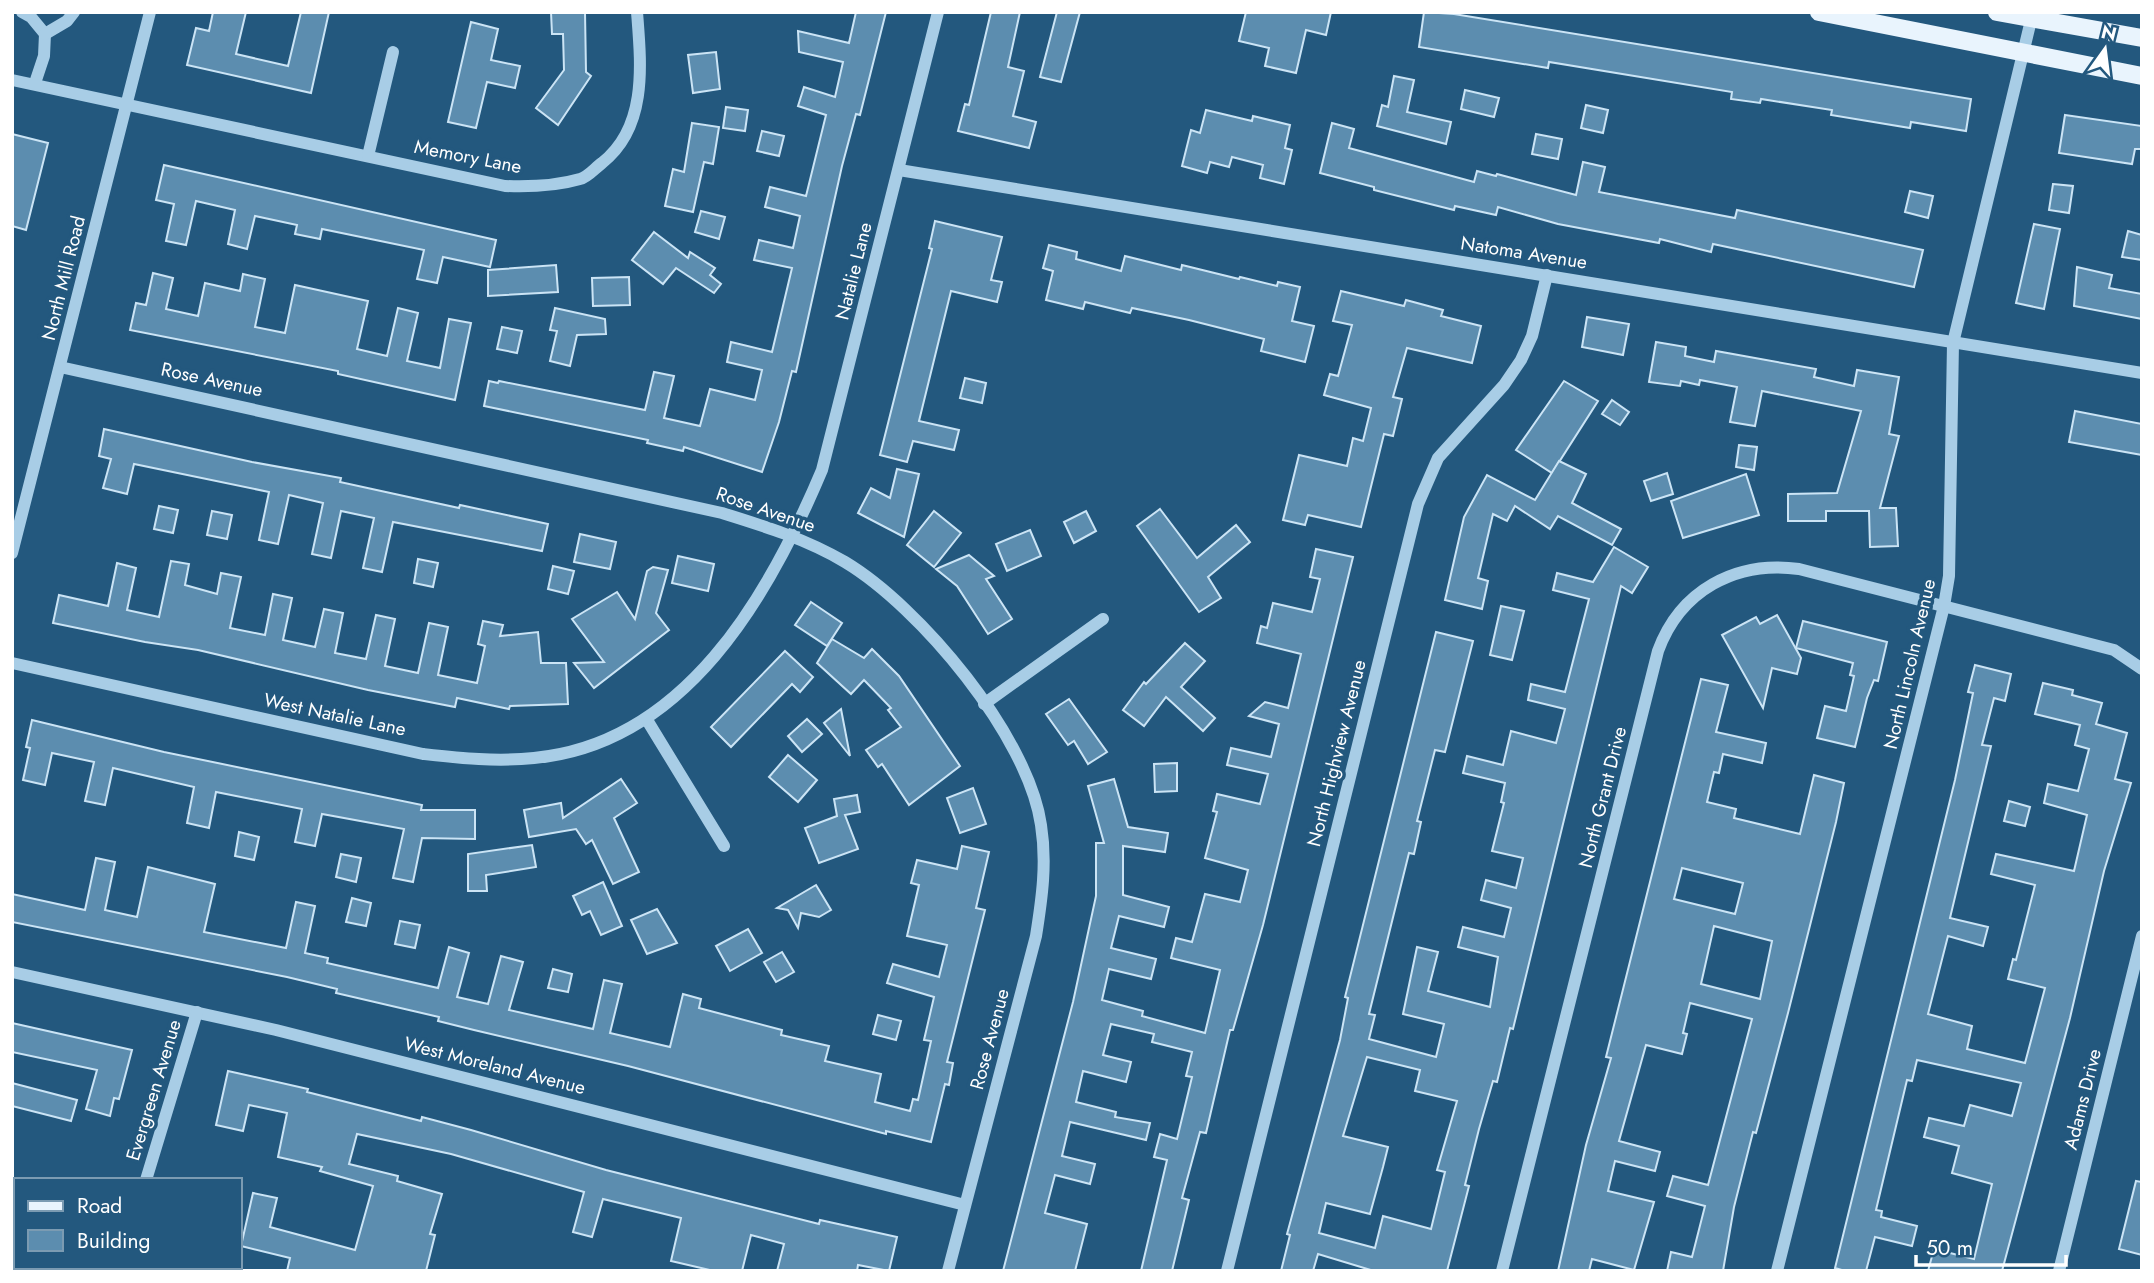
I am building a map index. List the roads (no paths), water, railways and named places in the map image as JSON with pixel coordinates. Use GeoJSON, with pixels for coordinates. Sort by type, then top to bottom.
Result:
{"type":"FeatureCollection","features":[{"type":"Feature","properties":{"kind":"main road"},"geometry":{"type":"LineString","coordinates":[[1819,12],[2142,76]]}},
{"type":"Feature","properties":{"kind":"main road"},"geometry":{"type":"LineString","coordinates":[[1997,12],[2033,15],[2142,38]]}},
{"type":"Feature","properties":{"kind":"street"},"geometry":{"type":"LineString","coordinates":[[22,12],[31,17],[45,34],[44,57],[36,83]]}},
{"type":"Feature","properties":{"kind":"street"},"geometry":{"type":"LineString","coordinates":[[45,34],[67,21],[75,12]]}},
{"type":"Feature","properties":{"kind":"street","name":"North Mill Road"},"geometry":{"type":"LineString","coordinates":[[12,553],[150,12]]}},
{"type":"Feature","properties":{"kind":"street","name":"Memory Lane"},"geometry":{"type":"LineString","coordinates":[[12,80],[127,102],[505,186],[539,188],[583,179],[612,156],[638,104],[641,75],[637,12]]}},
{"type":"Feature","properties":{"kind":"street","name":"Natalie Lane"},"geometry":{"type":"LineString","coordinates":[[795,536],[822,470],[938,12]]}},
{"type":"Feature","properties":{"kind":"street","name":"North Lincoln Avenue"},"geometry":{"type":"LineString","coordinates":[[1777,1271],[1944,606],[1950,576],[1953,342],[2033,15]]}},
{"type":"Feature","properties":{"kind":"street"},"geometry":{"type":"LineString","coordinates":[[368,156],[393,52]]}},
{"type":"Feature","properties":{"kind":"street","name":"Natoma Avenue"},"geometry":{"type":"LineString","coordinates":[[900,170],[2142,373]]}},
{"type":"Feature","properties":{"kind":"street","name":"North Highview Avenue"},"geometry":{"type":"LineString","coordinates":[[1227,1271],[1418,504],[1438,458],[1504,385],[1521,359],[1532,336],[1548,275]]}},
{"type":"Feature","properties":{"kind":"street","name":"Rose Avenue"},"geometry":{"type":"LineString","coordinates":[[60,367],[650,495],[795,536],[845,562],[887,592],[918,620],[984,704],[1010,743],[1032,787],[1041,822],[1044,887],[1036,936],[948,1271]]}},
{"type":"Feature","properties":{"kind":"street","name":"West Natalie Lane"},"geometry":{"type":"LineString","coordinates":[[12,663],[423,754],[479,761],[536,758],[574,750],[610,738],[647,720],[697,675],[728,639],[777,568],[795,536]]}},
{"type":"Feature","properties":{"kind":"street","name":"North Grant Drive"},"geometry":{"type":"LineString","coordinates":[[1502,1271],[1658,652],[1669,626],[1702,590],[1736,573],[1766,567],[1799,569],[1944,606]]}},
{"type":"Feature","properties":{"kind":"street"},"geometry":{"type":"LineString","coordinates":[[1944,606],[2114,650],[2142,669]]}},
{"type":"Feature","properties":{"kind":"street"},"geometry":{"type":"LineString","coordinates":[[984,704],[1102,619]]}},
{"type":"Feature","properties":{"kind":"street"},"geometry":{"type":"LineString","coordinates":[[647,720],[724,846]]}},
{"type":"Feature","properties":{"kind":"street","name":"Adams Drive"},"geometry":{"type":"LineString","coordinates":[[2059,1271],[2142,936]]}},
{"type":"Feature","properties":{"kind":"street","name":"West Moreland Avenue"},"geometry":{"type":"LineString","coordinates":[[12,972],[276,1030],[965,1205]]}},
{"type":"Feature","properties":{"kind":"street","name":"Evergreen Avenue"},"geometry":{"type":"LineString","coordinates":[[147,1178],[197,1012]]}}]}
